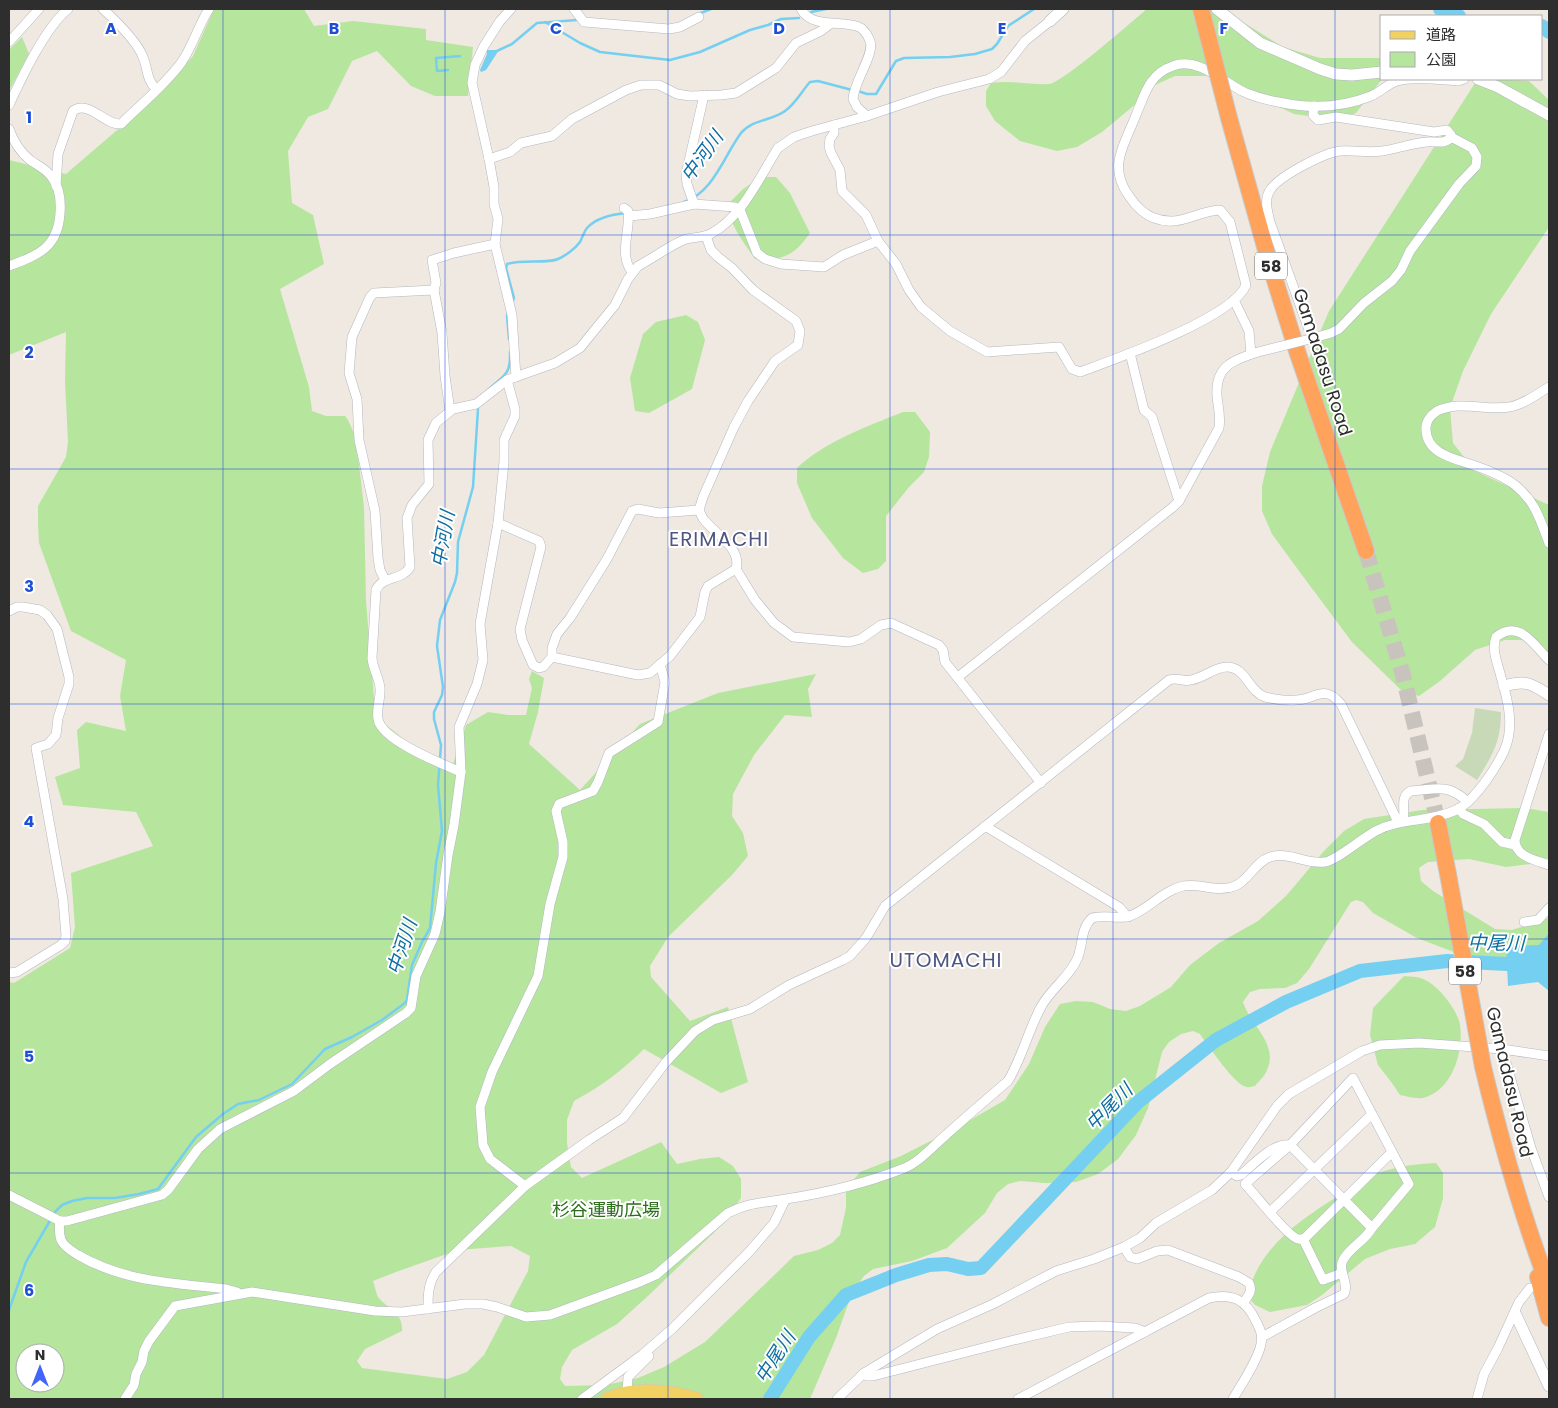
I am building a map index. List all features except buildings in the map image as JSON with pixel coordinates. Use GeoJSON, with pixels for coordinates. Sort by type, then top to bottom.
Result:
{"type":"FeatureCollection","features":[{"type":"Feature","properties":{"kind":"highway","name":"Gamadasu Road"},"geometry":{"type":"LineString","coordinates":[[1201,9],[1269,261],[1318,413],[1366,551]]}},
{"type":"Feature","properties":{"kind":"highway","name":"Gamadasu Road"},"geometry":{"type":"LineString","coordinates":[[1438,823],[1483,1067],[1498,1128],[1528,1228],[1549,1287]]}},
{"type":"Feature","properties":{"kind":"highway"},"geometry":{"type":"LineString","coordinates":[[1528,1228],[1549,1318]]}},
{"type":"Feature","properties":{"kind":"main road"},"geometry":{"type":"LineString","coordinates":[[608,1399],[627,1393],[658,1391],[696,1399]]}},
{"type":"Feature","properties":{"kind":"street"},"geometry":{"type":"LineString","coordinates":[[9,42],[39,9]]}},
{"type":"Feature","properties":{"kind":"street"},"geometry":{"type":"LineString","coordinates":[[9,105],[41,44],[62,14],[68,9]]}},
{"type":"Feature","properties":{"kind":"street"},"geometry":{"type":"LineString","coordinates":[[103,9],[116,22],[142,56],[148,77],[156,89]]}},
{"type":"Feature","properties":{"kind":"street"},"geometry":{"type":"LineString","coordinates":[[56,186],[58,154],[73,110],[81,107],[119,125],[170,77],[193,43],[201,22],[209,9]]}},
{"type":"Feature","properties":{"kind":"street"},"geometry":{"type":"LineString","coordinates":[[9,1195],[54,1219],[75,1219],[162,1195],[168,1190],[198,1149],[220,1129],[294,1091],[330,1064],[406,1013],[413,1002],[416,976],[437,926],[461,772],[460,727],[477,684],[483,660],[480,624],[498,523],[504,462],[504,440],[515,416],[510,308],[495,244],[498,220],[489,159],[475,102],[472,76],[484,46],[500,21],[511,9]]}},
{"type":"Feature","properties":{"kind":"street"},"geometry":{"type":"LineString","coordinates":[[574,9],[584,22],[668,29],[680,27],[699,17]]}},
{"type":"Feature","properties":{"kind":"street"},"geometry":{"type":"LineString","coordinates":[[801,9],[808,16],[830,24],[860,28],[864,31],[870,42],[870,53],[853,95],[854,103],[867,116]]}},
{"type":"Feature","properties":{"kind":"street"},"geometry":{"type":"LineString","coordinates":[[461,772],[390,737],[380,726],[378,720],[381,691],[373,666],[372,643],[375,594],[378,586],[385,580],[404,574],[410,566],[407,518],[412,505],[429,484],[428,446],[430,432],[436,423],[453,408],[476,404],[512,378],[555,363],[580,348],[615,305],[632,272],[638,266],[686,240],[713,233],[740,210],[778,148],[794,137],[867,116],[923,96],[989,79],[1001,72],[1025,41],[1063,9]]}},
{"type":"Feature","properties":{"kind":"street"},"geometry":{"type":"LineString","coordinates":[[1217,9],[1260,43],[1320,69],[1336,74],[1352,75],[1380,72]]}},
{"type":"Feature","properties":{"kind":"street"},"geometry":{"type":"LineString","coordinates":[[489,159],[510,152],[521,143],[552,136],[572,120],[626,90],[641,85],[659,85],[684,95],[730,95],[776,68],[796,43],[821,31],[830,24]]}},
{"type":"Feature","properties":{"kind":"street"},"geometry":{"type":"LineString","coordinates":[[834,126],[830,146],[840,170],[842,192],[866,215],[878,241],[896,264],[921,307],[950,331],[987,352],[1059,348],[1072,369],[1080,372],[1193,327],[1234,300],[1246,285],[1230,222],[1220,210],[1211,210],[1179,222],[1154,218],[1133,202],[1123,188],[1119,177],[1120,153],[1145,90],[1158,75],[1174,65],[1185,64],[1201,68],[1234,87],[1260,98],[1314,106],[1334,106],[1353,103],[1373,95],[1400,80],[1461,80]]}},
{"type":"Feature","properties":{"kind":"street"},"geometry":{"type":"LineString","coordinates":[[1480,80],[1498,87],[1549,115]]}},
{"type":"Feature","properties":{"kind":"street"},"geometry":{"type":"LineString","coordinates":[[693,201],[687,184],[686,174],[704,95]]}},
{"type":"Feature","properties":{"kind":"street"},"geometry":{"type":"LineString","coordinates":[[958,677],[1179,501],[1219,428],[1220,414],[1217,386],[1219,377],[1228,364],[1255,353],[1340,329],[1364,303],[1392,281],[1410,251],[1453,192],[1476,166],[1477,157],[1472,148],[1452,137],[1447,130],[1434,132],[1336,117],[1318,120],[1314,115],[1314,106]]}},
{"type":"Feature","properties":{"kind":"street"},"geometry":{"type":"LineString","coordinates":[[9,129],[12,138],[24,155],[47,171],[52,178],[61,202],[58,232],[52,242],[33,257],[9,266]]}},
{"type":"Feature","properties":{"kind":"street"},"geometry":{"type":"LineString","coordinates":[[1311,338],[1270,222],[1267,203],[1269,192],[1278,182],[1294,171],[1332,152],[1380,152],[1426,142],[1443,143],[1452,137]]}},
{"type":"Feature","properties":{"kind":"street"},"geometry":{"type":"LineString","coordinates":[[632,272],[629,268],[625,246],[627,212],[650,214],[693,201],[732,206],[740,210],[757,252],[765,259],[781,264],[824,267],[843,255],[878,241]]}},
{"type":"Feature","properties":{"kind":"street"},"geometry":{"type":"LineString","coordinates":[[706,236],[711,250],[754,290],[796,321],[800,331],[798,345],[774,361],[734,427],[703,497],[699,510],[704,520],[723,538],[736,557],[736,570],[755,600],[774,623],[793,637],[849,642],[861,639],[881,625],[891,623],[939,644],[943,650],[945,662],[1040,783]]}},
{"type":"Feature","properties":{"kind":"street"},"geometry":{"type":"LineString","coordinates":[[450,411],[442,333],[434,290],[436,283],[432,260],[495,244]]}},
{"type":"Feature","properties":{"kind":"street"},"geometry":{"type":"LineString","coordinates":[[385,580],[380,570],[378,558],[374,502],[359,440],[357,399],[349,373],[351,345],[356,327],[370,297],[374,293],[434,290]]}},
{"type":"Feature","properties":{"kind":"street"},"geometry":{"type":"LineString","coordinates":[[1234,300],[1249,331],[1255,353]]}},
{"type":"Feature","properties":{"kind":"street"},"geometry":{"type":"LineString","coordinates":[[1130,353],[1144,410],[1152,417],[1179,501]]}},
{"type":"Feature","properties":{"kind":"street"},"geometry":{"type":"LineString","coordinates":[[1549,386],[1520,404],[1511,407],[1472,406],[1440,410],[1426,424],[1429,442],[1444,455],[1481,468],[1516,486],[1536,509],[1549,543]]}},
{"type":"Feature","properties":{"kind":"street"},"geometry":{"type":"LineString","coordinates":[[498,523],[541,543],[542,547],[520,630],[522,640],[534,667],[543,667],[552,657],[552,648],[557,634],[570,618],[607,559],[632,511],[638,509],[659,513],[699,510]]}},
{"type":"Feature","properties":{"kind":"street"},"geometry":{"type":"LineString","coordinates":[[552,657],[638,675],[650,673],[670,656],[700,617],[708,586],[736,570]]}},
{"type":"Feature","properties":{"kind":"street"},"geometry":{"type":"LineString","coordinates":[[9,611],[17,607],[23,607],[40,610],[47,615],[57,629],[69,684],[58,718],[56,735],[48,744],[36,748],[63,899],[65,941],[17,972],[9,973]]}},
{"type":"Feature","properties":{"kind":"street"},"geometry":{"type":"LineString","coordinates":[[125,1399],[134,1385],[136,1374],[149,1340],[175,1306],[240,1293],[263,1292],[375,1311],[402,1312],[465,1304],[483,1304],[526,1317],[550,1315],[656,1275],[728,1213],[738,1208],[757,1202],[785,1200],[902,1169],[926,1153],[1008,1081],[1015,1070],[1042,1004],[1071,970],[1078,956],[1088,922],[1092,918],[1098,916],[1128,917],[1164,894],[1179,887],[1196,885],[1218,888],[1235,886],[1242,882],[1260,863],[1271,856],[1285,855],[1318,862],[1333,860],[1359,840],[1380,829],[1459,808],[1468,802],[1484,783],[1507,743],[1509,716],[1504,686],[1494,649],[1496,636],[1507,631],[1522,633],[1535,643],[1549,660]]}},
{"type":"Feature","properties":{"kind":"street"},"geometry":{"type":"LineString","coordinates":[[525,1186],[490,1159],[483,1145],[480,1107],[492,1072],[538,976],[550,904],[563,857],[563,842],[556,811],[560,804],[593,790],[609,753],[658,722],[665,682],[660,664]]}},
{"type":"Feature","properties":{"kind":"street"},"geometry":{"type":"LineString","coordinates":[[428,1309],[428,1290],[430,1281],[436,1272],[525,1186],[623,1118],[666,1062],[695,1031],[713,1020],[750,1009],[789,985],[850,956],[866,938],[885,906],[1169,680],[1174,678],[1193,680],[1227,667],[1238,670],[1264,697],[1295,700],[1327,694],[1337,699],[1401,822]]}},
{"type":"Feature","properties":{"kind":"street"},"geometry":{"type":"LineString","coordinates":[[1504,686],[1524,682],[1535,686],[1549,695]]}},
{"type":"Feature","properties":{"kind":"street"},"geometry":{"type":"LineString","coordinates":[[1515,845],[1517,829],[1549,734]]}},
{"type":"Feature","properties":{"kind":"street"},"geometry":{"type":"LineString","coordinates":[[1401,822],[1405,815],[1404,798],[1406,793],[1411,791],[1449,789],[1459,794],[1468,802]]}},
{"type":"Feature","properties":{"kind":"street"},"geometry":{"type":"LineString","coordinates":[[1459,808],[1463,814],[1484,824],[1502,842],[1515,845],[1526,857],[1549,865]]}},
{"type":"Feature","properties":{"kind":"street"},"geometry":{"type":"LineString","coordinates":[[985,826],[1119,907],[1128,917]]}},
{"type":"Feature","properties":{"kind":"street"},"geometry":{"type":"LineString","coordinates":[[1524,922],[1538,920],[1549,908]]}},
{"type":"Feature","properties":{"kind":"street"},"geometry":{"type":"LineString","coordinates":[[837,1399],[864,1373],[936,1329],[993,1304],[1056,1271],[1094,1259],[1124,1247],[1140,1238],[1156,1223],[1212,1190],[1231,1172],[1277,1106],[1289,1094],[1362,1051],[1380,1045],[1419,1043],[1502,1049],[1549,1056]]}},
{"type":"Feature","properties":{"kind":"street"},"geometry":{"type":"LineString","coordinates":[[1502,1049],[1531,1148],[1549,1197]]}},
{"type":"Feature","properties":{"kind":"street"},"geometry":{"type":"LineString","coordinates":[[1262,1337],[1344,1294],[1346,1286],[1342,1273],[1343,1260],[1368,1234],[1409,1184],[1353,1078],[1290,1145],[1245,1184],[1296,1239],[1304,1239],[1392,1152]]}},
{"type":"Feature","properties":{"kind":"street"},"geometry":{"type":"LineString","coordinates":[[1270,1212],[1372,1114]]}},
{"type":"Feature","properties":{"kind":"street"},"geometry":{"type":"LineString","coordinates":[[1231,1172],[1237,1176],[1242,1175],[1275,1148],[1290,1145],[1372,1228]]}},
{"type":"Feature","properties":{"kind":"street"},"geometry":{"type":"LineString","coordinates":[[582,1399],[643,1354],[672,1328],[749,1252],[774,1223],[785,1200]]}},
{"type":"Feature","properties":{"kind":"street"},"geometry":{"type":"LineString","coordinates":[[54,1219],[64,1245],[85,1259],[104,1268],[146,1280],[226,1289],[240,1293]]}},
{"type":"Feature","properties":{"kind":"street"},"geometry":{"type":"LineString","coordinates":[[1304,1239],[1323,1280],[1342,1273]]}},
{"type":"Feature","properties":{"kind":"street"},"geometry":{"type":"LineString","coordinates":[[1124,1247],[1130,1257],[1133,1258],[1142,1258],[1157,1251],[1168,1250],[1239,1277],[1249,1283],[1251,1289],[1244,1302]]}},
{"type":"Feature","properties":{"kind":"street"},"geometry":{"type":"LineString","coordinates":[[1478,1399],[1484,1374],[1522,1297],[1530,1288]]}},
{"type":"Feature","properties":{"kind":"street"},"geometry":{"type":"LineString","coordinates":[[1018,1399],[1209,1298],[1232,1297],[1244,1302],[1254,1317],[1262,1337],[1261,1346],[1233,1399]]}},
{"type":"Feature","properties":{"kind":"street"},"geometry":{"type":"LineString","coordinates":[[1515,1313],[1549,1386]]}},
{"type":"Feature","properties":{"kind":"street"},"geometry":{"type":"LineString","coordinates":[[864,1373],[868,1376],[873,1376],[1069,1327],[1135,1328],[1145,1332]]}},
{"type":"Feature","properties":{"kind":"street"},"geometry":{"type":"LineString","coordinates":[[627,1393],[626,1383],[632,1372],[672,1335],[672,1328]]}},
{"type":"Feature","properties":{"kind":"green space","name":"杉谷運動広場"},"geometry":{"type":"Polygon","coordinates":[[[214,9],[304,9],[314,26],[353,21],[426,29],[426,40],[473,47],[468,96],[435,96],[411,86],[377,51],[352,61],[328,109],[308,117],[288,151],[292,203],[313,215],[324,264],[280,289],[309,387],[312,411],[326,416],[345,416],[356,438],[364,508],[366,601],[374,698],[385,724],[434,764],[453,764],[466,725],[488,712],[526,715],[532,688],[529,679],[532,671],[544,678],[538,712],[529,744],[580,790],[640,724],[718,693],[816,674],[808,689],[812,717],[785,715],[754,755],[733,794],[732,816],[743,833],[748,856],[732,875],[668,937],[650,966],[651,977],[690,1021],[728,1007],[748,1082],[721,1093],[644,1049],[611,1078],[574,1101],[567,1120],[567,1143],[571,1167],[582,1178],[661,1142],[677,1164],[719,1157],[733,1166],[741,1179],[741,1198],[725,1222],[617,1324],[572,1350],[562,1367],[560,1379],[565,1386],[606,1385],[638,1378],[664,1367],[705,1342],[794,1256],[818,1250],[832,1243],[840,1235],[846,1208],[846,1189],[860,1172],[901,1156],[960,1126],[1005,1100],[1029,1064],[1045,1027],[1060,1004],[1076,1001],[1093,1002],[1110,1009],[1126,1011],[1140,1006],[1171,987],[1190,965],[1219,943],[1258,921],[1286,896],[1324,851],[1344,831],[1364,819],[1422,810],[1525,808],[1549,812],[1549,858],[1531,864],[1506,867],[1469,859],[1428,862],[1419,868],[1421,881],[1433,891],[1495,929],[1512,930],[1549,918],[1549,977],[1488,965],[1417,938],[1373,913],[1363,902],[1356,900],[1351,902],[1309,969],[1297,983],[1285,988],[1260,989],[1250,992],[1243,1002],[1267,1043],[1269,1052],[1270,1061],[1267,1070],[1255,1086],[1247,1087],[1236,1080],[1200,1034],[1193,1031],[1181,1034],[1169,1042],[1162,1052],[1148,1108],[1136,1135],[1118,1159],[1098,1174],[1076,1182],[1045,1183],[1020,1181],[1008,1184],[997,1193],[985,1213],[947,1248],[912,1261],[873,1269],[864,1276],[852,1293],[836,1338],[810,1399],[9,1399],[9,982],[14,983],[70,948],[75,927],[71,873],[153,846],[136,812],[63,805],[55,777],[80,768],[77,730],[86,722],[126,731],[120,696],[126,660],[71,631],[39,543],[38,506],[66,457],[68,442],[65,381],[66,332],[9,355],[9,160],[66,174],[159,94],[193,56],[214,9]],[[511,1246],[458,1250],[373,1281],[378,1297],[400,1319],[402,1331],[365,1349],[357,1361],[362,1368],[447,1379],[467,1372],[484,1355],[528,1271],[530,1256],[511,1246]]]}},
{"type":"Feature","properties":{"kind":"green space"},"geometry":{"type":"Polygon","coordinates":[[[1147,9],[1222,9],[1283,47],[1320,58],[1379,58],[1381,80],[1356,113],[1341,118],[1294,114],[1252,94],[1207,76],[1175,76],[1155,85],[1137,103],[1102,132],[1077,147],[1057,151],[1020,141],[995,121],[986,106],[986,91],[991,83],[1049,84],[1068,74],[1147,9]]]}},
{"type":"Feature","properties":{"kind":"green space"},"geometry":{"type":"Polygon","coordinates":[[[22,37],[29,54],[9,91],[9,50],[22,37]]]}},
{"type":"Feature","properties":{"kind":"green space"},"geometry":{"type":"Polygon","coordinates":[[[1477,80],[1529,81],[1549,100],[1549,227],[1491,314],[1463,371],[1450,408],[1453,443],[1475,471],[1549,505],[1549,658],[1522,640],[1505,640],[1475,650],[1440,681],[1419,696],[1402,691],[1352,642],[1272,534],[1262,511],[1262,486],[1270,452],[1329,311],[1477,80]]]}},
{"type":"Feature","properties":{"kind":"green space"},"geometry":{"type":"Polygon","coordinates":[[[761,177],[776,177],[790,193],[810,233],[793,252],[780,258],[755,259],[738,233],[729,211],[728,204],[743,189],[761,177]]]}},
{"type":"Feature","properties":{"kind":"green space"},"geometry":{"type":"Polygon","coordinates":[[[686,315],[698,322],[705,340],[692,389],[649,413],[635,411],[630,378],[643,334],[656,322],[686,315]]]}},
{"type":"Feature","properties":{"kind":"green space"},"geometry":{"type":"Polygon","coordinates":[[[903,412],[915,412],[930,432],[929,457],[924,472],[909,487],[886,516],[886,561],[878,569],[863,573],[843,558],[812,518],[797,483],[797,468],[820,450],[833,443],[903,412]]]}},
{"type":"Feature","properties":{"kind":"green space"},"geometry":{"type":"Polygon","coordinates":[[[1475,708],[1501,712],[1501,723],[1495,748],[1477,780],[1455,766],[1463,759],[1472,733],[1475,708]]]}},
{"type":"Feature","properties":{"kind":"green space"},"geometry":{"type":"Polygon","coordinates":[[[1404,976],[1421,978],[1434,986],[1451,1005],[1460,1025],[1461,1036],[1458,1058],[1449,1079],[1433,1094],[1423,1098],[1400,1095],[1378,1065],[1370,1035],[1373,1008],[1404,976]]]}},
{"type":"Feature","properties":{"kind":"green space"},"geometry":{"type":"Polygon","coordinates":[[[1436,1163],[1443,1173],[1443,1198],[1435,1227],[1415,1244],[1390,1249],[1365,1259],[1307,1305],[1270,1312],[1255,1305],[1248,1297],[1260,1264],[1270,1250],[1282,1237],[1310,1214],[1358,1183],[1377,1174],[1402,1167],[1436,1163]]]}},
{"type":"Feature","properties":{"kind":"water"},"geometry":{"type":"Polygon","coordinates":[[[486,50],[499,50],[486,70],[481,72],[480,70],[487,54],[486,50]]]}},
{"type":"Feature","properties":{"kind":"water"},"geometry":{"type":"Polygon","coordinates":[[[1549,933],[1549,991],[1538,982],[1508,986],[1506,946],[1539,945],[1549,933]]]}},
{"type":"Feature","properties":{"kind":"waterway"},"geometry":{"type":"LineString","coordinates":[[698,14],[711,9]]}},
{"type":"Feature","properties":{"kind":"waterway"},"geometry":{"type":"LineString","coordinates":[[811,12],[826,9]]}},
{"type":"Feature","properties":{"kind":"waterway","name":"中河川"},"geometry":{"type":"LineString","coordinates":[[858,91],[876,94],[896,61],[904,58],[950,57],[975,54],[992,49],[1008,26],[1034,9]]}},
{"type":"Feature","properties":{"kind":"waterway","name":"中河川"},"geometry":{"type":"LineString","coordinates":[[1440,9],[1456,15]]}},
{"type":"Feature","properties":{"kind":"waterway"},"geometry":{"type":"LineString","coordinates":[[545,22],[580,43],[600,52],[670,60],[700,52],[750,30],[781,19],[799,18]]}},
{"type":"Feature","properties":{"kind":"waterway"},"geometry":{"type":"LineString","coordinates":[[497,51],[512,44],[537,23],[577,20]]}},
{"type":"Feature","properties":{"kind":"waterway","name":"中河川"},"geometry":{"type":"LineString","coordinates":[[1543,27],[1549,32]]}},
{"type":"Feature","properties":{"kind":"waterway"},"geometry":{"type":"LineString","coordinates":[[448,70],[437,71],[436,58],[460,56]]}},
{"type":"Feature","properties":{"kind":"waterway","name":"中河川"},"geometry":{"type":"LineString","coordinates":[[684,202],[703,191],[746,128],[785,111],[810,82],[818,81],[852,90]]}},
{"type":"Feature","properties":{"kind":"waterway","name":"中河川"},"geometry":{"type":"LineString","coordinates":[[512,303],[514,298],[506,268],[507,264],[558,259],[567,254],[580,242],[591,224],[611,215],[627,213]]}},
{"type":"Feature","properties":{"kind":"waterway","name":"中河川"},"geometry":{"type":"LineString","coordinates":[[508,313],[509,339]]}},
{"type":"Feature","properties":{"kind":"waterway","name":"中河川"},"geometry":{"type":"LineString","coordinates":[[488,390],[508,370],[510,352]]}},
{"type":"Feature","properties":{"kind":"waterway","name":"中河川"},"geometry":{"type":"LineString","coordinates":[[9,1310],[26,1262],[55,1212],[62,1205],[87,1198],[115,1198],[158,1189],[196,1137],[223,1114],[238,1104],[259,1100],[292,1084],[325,1049],[352,1037],[382,1020],[407,1000],[412,965],[430,928],[436,863],[442,831],[438,785],[441,745],[434,719],[434,712],[442,695],[443,687],[437,646],[440,620],[455,582],[458,542],[473,487],[478,409]]}},
{"type":"Feature","properties":{"kind":"waterway","name":"中尾川"},"geometry":{"type":"LineString","coordinates":[[770,1399],[809,1337],[846,1295],[896,1275],[929,1265],[947,1264],[968,1269],[981,1268],[1138,1102],[1216,1040],[1286,1002],[1360,971],[1447,961],[1507,964],[1549,963]]}},
{"type":"Feature","properties":{"kind":"tunnel"},"geometry":{"type":"LineString","coordinates":[[1366,551],[1403,675],[1438,823]]}},
{"type":"Feature","properties":{"kind":"district","name":"ERIMACHI"},"geometry":{"type":"Point","coordinates":[719,539]}},
{"type":"Feature","properties":{"kind":"district","name":"UTOMACHI"},"geometry":{"type":"Point","coordinates":[946,960]}}]}
